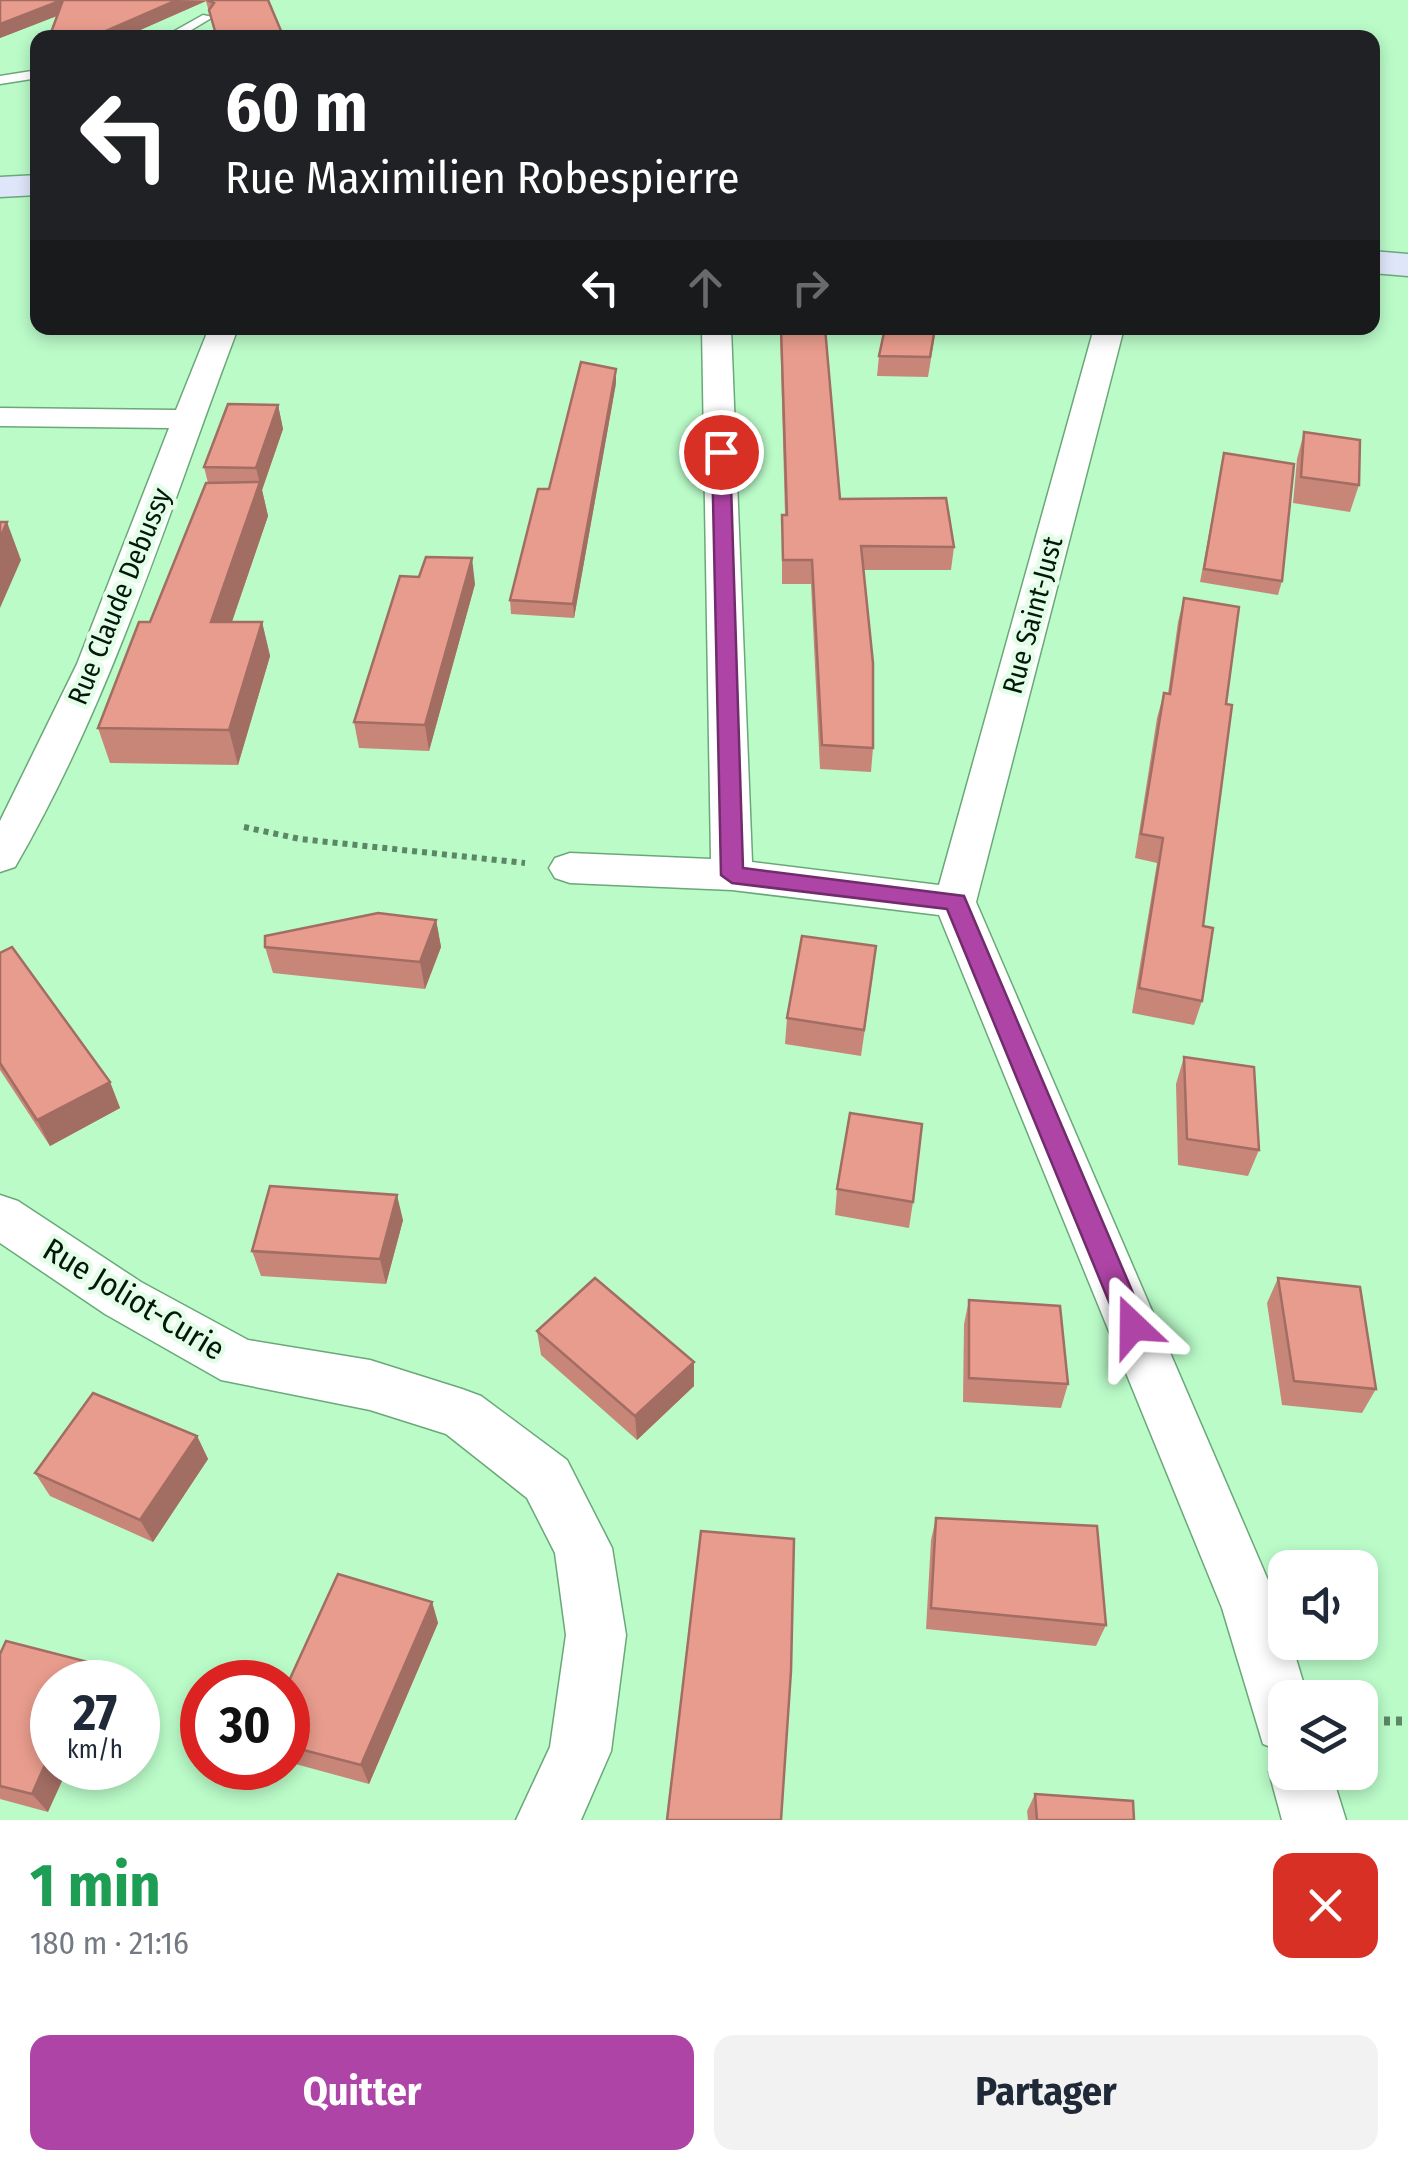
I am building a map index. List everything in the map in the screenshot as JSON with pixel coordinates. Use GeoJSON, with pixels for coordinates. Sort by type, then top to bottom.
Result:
{"type":"FeatureCollection","features":[{"type":"Feature","properties":{"kind":"street"},"geometry":{"type":"LineString","coordinates":[[0,187],[30,186]]}},
{"type":"Feature","properties":{"kind":"street"},"geometry":{"type":"LineString","coordinates":[[1380,263],[1408,265]]}},
{"type":"Feature","properties":{"kind":"street","name":"Rue Claude Debussy"},"geometry":{"type":"LineString","coordinates":[[0,857],[21,822],[96,664],[221,335]]}},
{"type":"Feature","properties":{"kind":"street"},"geometry":{"type":"LineString","coordinates":[[716,335],[732,875]]}},
{"type":"Feature","properties":{"kind":"street","name":"Rue Saint-Just"},"geometry":{"type":"LineString","coordinates":[[956,902],[1108,335]]}},
{"type":"Feature","properties":{"kind":"street"},"geometry":{"type":"LineString","coordinates":[[0,417],[186,419]]}},
{"type":"Feature","properties":{"kind":"street"},"geometry":{"type":"LineString","coordinates":[[570,868],[732,875],[956,902],[1252,1608],[1273,1680]]}},
{"type":"Feature","properties":{"kind":"street","name":"Rue Joliot-Curie"},"geometry":{"type":"LineString","coordinates":[[0,1216],[122,1298],[240,1363],[370,1385],[462,1414],[547,1478],[583,1548],[596,1635],[580,1752],[548,1820]]}},
{"type":"Feature","properties":{"kind":"street"},"geometry":{"type":"LineString","coordinates":[[1305,1790],[1314,1820]]}},
{"type":"Feature","properties":{"kind":"lane"},"geometry":{"type":"LineString","coordinates":[[183,30],[207,17]]}},
{"type":"Feature","properties":{"kind":"lane"},"geometry":{"type":"LineString","coordinates":[[0,80],[30,75]]}},
{"type":"Feature","properties":{"kind":"path"},"geometry":{"type":"LineString","coordinates":[[244,828],[300,838],[570,868]]}},
{"type":"Feature","properties":{"kind":"path"},"geometry":{"type":"LineString","coordinates":[[1378,1721],[1408,1721]]}},
{"type":"Feature","properties":{"kind":"building"},"geometry":{"type":"Polygon","coordinates":[[[0,0],[62,0],[0,24],[0,0]]]}},
{"type":"Feature","properties":{"kind":"building"},"geometry":{"type":"Polygon","coordinates":[[[63,0],[177,0],[108,30],[52,30],[63,0]]]}},
{"type":"Feature","properties":{"kind":"building"},"geometry":{"type":"Polygon","coordinates":[[[207,0],[268,0],[281,30],[215,30],[209,10],[214,3],[207,0]]]}},
{"type":"Feature","properties":{"kind":"building"},"geometry":{"type":"Polygon","coordinates":[[[781,335],[826,335],[840,499],[946,498],[954,547],[861,546],[873,663],[873,748],[822,745],[812,560],[783,560],[782,515],[787,515],[781,335]]]}},
{"type":"Feature","properties":{"kind":"building"},"geometry":{"type":"Polygon","coordinates":[[[884,335],[934,335],[930,357],[879,356],[884,335]]]}},
{"type":"Feature","properties":{"kind":"building"},"geometry":{"type":"Polygon","coordinates":[[[581,362],[616,369],[573,604],[510,600],[538,489],[549,489],[581,362]]]}},
{"type":"Feature","properties":{"kind":"building"},"geometry":{"type":"Polygon","coordinates":[[[228,404],[278,405],[256,468],[204,467],[228,404]]]}},
{"type":"Feature","properties":{"kind":"building"},"geometry":{"type":"Polygon","coordinates":[[[1304,432],[1360,440],[1359,485],[1301,477],[1304,432]]]}},
{"type":"Feature","properties":{"kind":"building"},"geometry":{"type":"Polygon","coordinates":[[[1224,453],[1294,464],[1282,581],[1204,569],[1224,453]]]}},
{"type":"Feature","properties":{"kind":"building"},"geometry":{"type":"Polygon","coordinates":[[[260,482],[211,622],[262,622],[229,730],[98,728],[139,622],[150,622],[206,483],[260,482]]]}},
{"type":"Feature","properties":{"kind":"building"},"geometry":{"type":"Polygon","coordinates":[[[426,557],[472,558],[425,725],[354,722],[400,576],[419,577],[426,557]]]}},
{"type":"Feature","properties":{"kind":"building"},"geometry":{"type":"Polygon","coordinates":[[[1184,598],[1239,607],[1226,704],[1232,705],[1203,926],[1213,928],[1202,1001],[1139,988],[1163,838],[1141,834],[1164,693],[1170,694],[1184,598]]]}},
{"type":"Feature","properties":{"kind":"building"},"geometry":{"type":"Polygon","coordinates":[[[378,913],[436,920],[420,962],[265,947],[265,936],[378,913]]]}},
{"type":"Feature","properties":{"kind":"building"},"geometry":{"type":"Polygon","coordinates":[[[802,936],[876,946],[864,1030],[787,1018],[802,936]]]}},
{"type":"Feature","properties":{"kind":"building"},"geometry":{"type":"Polygon","coordinates":[[[12,947],[110,1082],[37,1120],[0,1063],[0,953],[12,947]]]}},
{"type":"Feature","properties":{"kind":"building"},"geometry":{"type":"Polygon","coordinates":[[[1184,1057],[1254,1067],[1259,1150],[1187,1139],[1184,1057]]]}},
{"type":"Feature","properties":{"kind":"building"},"geometry":{"type":"Polygon","coordinates":[[[850,1113],[922,1124],[913,1202],[837,1189],[850,1113]]]}},
{"type":"Feature","properties":{"kind":"building"},"geometry":{"type":"Polygon","coordinates":[[[270,1186],[397,1195],[380,1259],[252,1251],[270,1186]]]}},
{"type":"Feature","properties":{"kind":"building"},"geometry":{"type":"Polygon","coordinates":[[[595,1278],[694,1362],[635,1416],[537,1331],[595,1278]]]}},
{"type":"Feature","properties":{"kind":"building"},"geometry":{"type":"Polygon","coordinates":[[[1278,1278],[1360,1287],[1376,1389],[1294,1381],[1278,1278]]]}},
{"type":"Feature","properties":{"kind":"building"},"geometry":{"type":"Polygon","coordinates":[[[969,1300],[1060,1306],[1068,1384],[969,1378],[969,1300]]]}},
{"type":"Feature","properties":{"kind":"building"},"geometry":{"type":"Polygon","coordinates":[[[93,1393],[197,1436],[140,1520],[35,1473],[93,1393]]]}},
{"type":"Feature","properties":{"kind":"building"},"geometry":{"type":"Polygon","coordinates":[[[936,1518],[1097,1526],[1106,1625],[931,1608],[936,1518]]]}},
{"type":"Feature","properties":{"kind":"building"},"geometry":{"type":"Polygon","coordinates":[[[701,1531],[794,1539],[791,1671],[781,1820],[667,1820],[701,1531]]]}},
{"type":"Feature","properties":{"kind":"building"},"geometry":{"type":"Polygon","coordinates":[[[338,1574],[432,1602],[361,1765],[310,1752],[310,1660],[299,1660],[338,1574]]]}},
{"type":"Feature","properties":{"kind":"building"},"geometry":{"type":"Polygon","coordinates":[[[6,1641],[80,1660],[30,1660],[32,1794],[0,1786],[0,1654],[6,1641]]]}},
{"type":"Feature","properties":{"kind":"building"},"geometry":{"type":"Polygon","coordinates":[[[1035,1794],[1133,1801],[1134,1820],[1037,1820],[1035,1794]]]}},
{"type":"Feature","properties":{"kind":"route"},"geometry":{"type":"LineString","coordinates":[[721,452],[732,875],[956,902],[1133,1326]]}}]}
